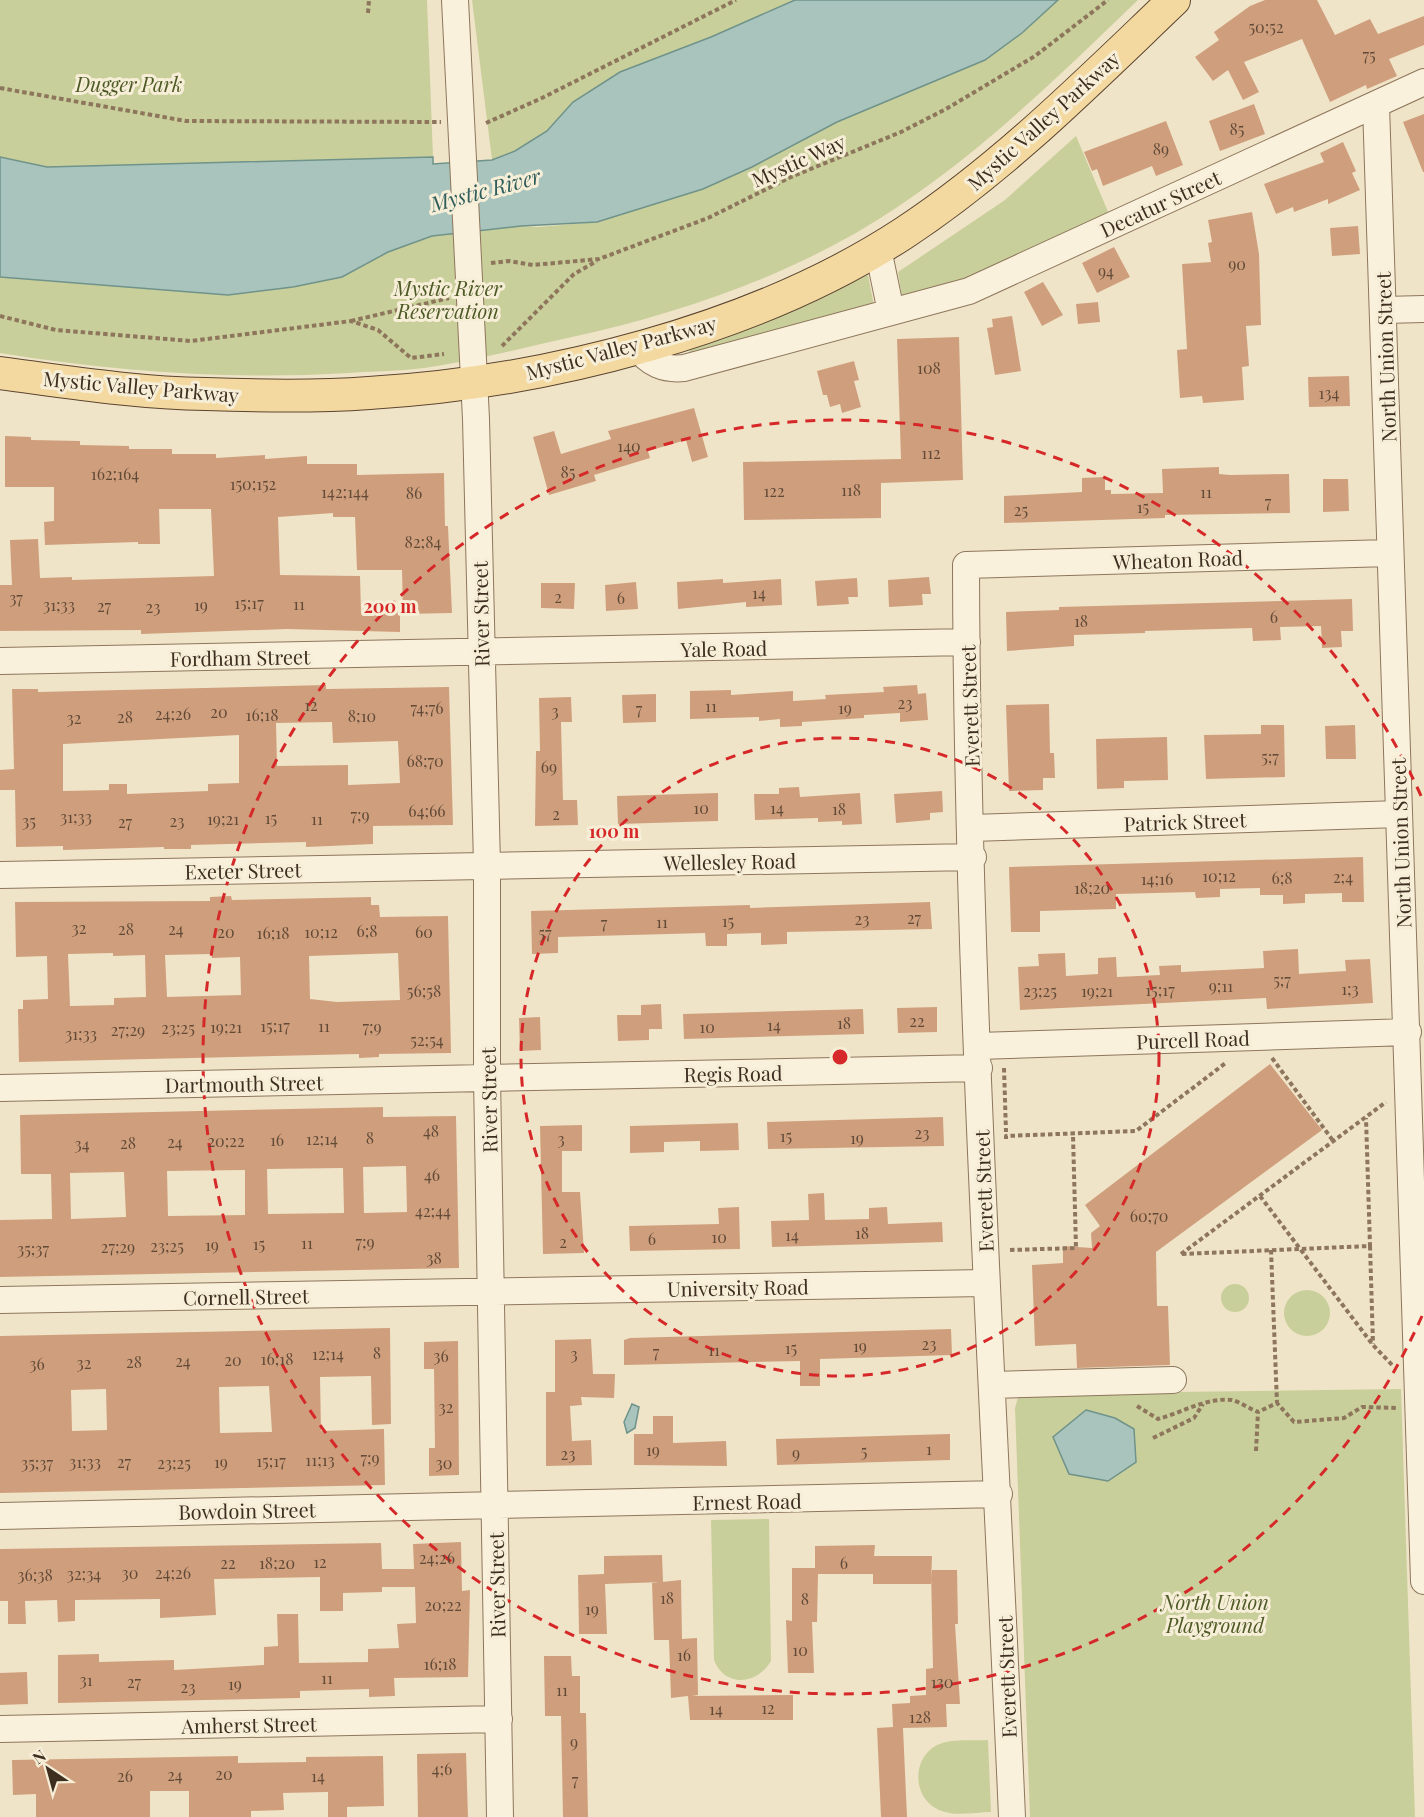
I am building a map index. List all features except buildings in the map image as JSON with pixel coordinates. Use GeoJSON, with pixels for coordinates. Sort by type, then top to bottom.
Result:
{"type":"FeatureCollection","features":[{"type":"Feature","properties":{"kind":"main road","name":"Mystic Valley Parkway"},"geometry":{"type":"LineString","coordinates":[[0,373],[141,390],[204,394],[368,393],[475,382],[638,347],[677,336],[759,306],[826,276],[878,249],[945,204],[998,164],[1174,0]]}},
{"type":"Feature","properties":{"kind":"street","name":"River Street"},"geometry":{"type":"LineString","coordinates":[[455,0],[474,122],[470,260],[487,865],[487,1078],[500,1817]]}},
{"type":"Feature","properties":{"kind":"street","name":"Decatur Street"},"geometry":{"type":"LineString","coordinates":[[638,347],[648,360],[668,368],[684,368],[969,291],[1424,82]]}},
{"type":"Feature","properties":{"kind":"street","name":"North Union Street"},"geometry":{"type":"LineString","coordinates":[[1376,105],[1399,814],[1414,999],[1408,1032],[1424,1581]]}},
{"type":"Feature","properties":{"kind":"street"},"geometry":{"type":"LineString","coordinates":[[878,249],[891,312]]}},
{"type":"Feature","properties":{"kind":"street"},"geometry":{"type":"LineString","coordinates":[[1384,310],[1424,309]]}},
{"type":"Feature","properties":{"kind":"street","name":"Wheaton Road"},"geometry":{"type":"LineString","coordinates":[[966,566],[1389,553]]}},
{"type":"Feature","properties":{"kind":"street","name":"Everett Street"},"geometry":{"type":"LineString","coordinates":[[966,566],[985,1283],[999,1494],[1012,1817]]}},
{"type":"Feature","properties":{"kind":"street","name":"Yale Road"},"geometry":{"type":"LineString","coordinates":[[481,653],[967,642]]}},
{"type":"Feature","properties":{"kind":"street","name":"Fordham Street"},"geometry":{"type":"LineString","coordinates":[[0,661],[481,653]]}},
{"type":"Feature","properties":{"kind":"street","name":"Patrick Street"},"geometry":{"type":"LineString","coordinates":[[972,828],[1399,814]]}},
{"type":"Feature","properties":{"kind":"street","name":"Wellesley Road"},"geometry":{"type":"LineString","coordinates":[[487,865],[973,856]]}},
{"type":"Feature","properties":{"kind":"street","name":"Exeter Street"},"geometry":{"type":"LineString","coordinates":[[0,875],[487,865]]}},
{"type":"Feature","properties":{"kind":"street","name":"Purcell Road"},"geometry":{"type":"LineString","coordinates":[[979,1057],[1408,1032]]}},
{"type":"Feature","properties":{"kind":"street","name":"Regis Road"},"geometry":{"type":"LineString","coordinates":[[487,1078],[979,1057]]}},
{"type":"Feature","properties":{"kind":"street","name":"Dartmouth Street"},"geometry":{"type":"LineString","coordinates":[[0,1088],[487,1078]]}},
{"type":"Feature","properties":{"kind":"street","name":"University Road"},"geometry":{"type":"LineString","coordinates":[[492,1292],[985,1283]]}},
{"type":"Feature","properties":{"kind":"street","name":"Cornell Street"},"geometry":{"type":"LineString","coordinates":[[0,1300],[492,1292]]}},
{"type":"Feature","properties":{"kind":"street"},"geometry":{"type":"LineString","coordinates":[[992,1385],[1173,1380]]}},
{"type":"Feature","properties":{"kind":"street","name":"Ernest Road"},"geometry":{"type":"LineString","coordinates":[[494,1505],[999,1494]]}},
{"type":"Feature","properties":{"kind":"street","name":"Bowdoin Street"},"geometry":{"type":"LineString","coordinates":[[0,1515],[494,1505]]}},
{"type":"Feature","properties":{"kind":"street","name":"Amherst Street"},"geometry":{"type":"LineString","coordinates":[[0,1729],[499,1719]]}},
{"type":"Feature","properties":{"kind":"path"},"geometry":{"type":"LineString","coordinates":[[368,13],[369,0]]}},
{"type":"Feature","properties":{"kind":"path"},"geometry":{"type":"LineString","coordinates":[[0,88],[186,121],[474,122],[542,98],[736,0]]}},
{"type":"Feature","properties":{"kind":"path","name":"Mystic Way"},"geometry":{"type":"LineString","coordinates":[[470,260],[510,261],[533,265],[600,259],[708,218],[801,173],[920,123],[1035,56],[1108,0]]}},
{"type":"Feature","properties":{"kind":"path"},"geometry":{"type":"LineString","coordinates":[[502,346],[574,274],[600,259]]}},
{"type":"Feature","properties":{"kind":"path"},"geometry":{"type":"LineString","coordinates":[[0,316],[56,330],[191,341],[351,321],[444,298],[471,296]]}},
{"type":"Feature","properties":{"kind":"path"},"geometry":{"type":"LineString","coordinates":[[351,321],[378,330],[411,358],[444,354]]}},
{"type":"Feature","properties":{"kind":"path"},"geometry":{"type":"LineString","coordinates":[[1278,1052],[1267,1052],[1334,1142]]}},
{"type":"Feature","properties":{"kind":"path"},"geometry":{"type":"LineString","coordinates":[[1006,1136],[1136,1131],[1234,1056]]}},
{"type":"Feature","properties":{"kind":"path"},"geometry":{"type":"LineString","coordinates":[[1006,1147],[1004,1065],[1011,1064]]}},
{"type":"Feature","properties":{"kind":"path"},"geometry":{"type":"LineString","coordinates":[[1370,1245],[1181,1254],[1391,1099]]}},
{"type":"Feature","properties":{"kind":"path"},"geometry":{"type":"LineString","coordinates":[[1366,1118],[1373,1345]]}},
{"type":"Feature","properties":{"kind":"path"},"geometry":{"type":"LineString","coordinates":[[1010,1250],[1076,1248],[1073,1135]]}},
{"type":"Feature","properties":{"kind":"path"},"geometry":{"type":"LineString","coordinates":[[1260,1196],[1373,1345],[1396,1370]]}},
{"type":"Feature","properties":{"kind":"path"},"geometry":{"type":"LineString","coordinates":[[1009,1238],[1010,1262]]}},
{"type":"Feature","properties":{"kind":"path"},"geometry":{"type":"LineString","coordinates":[[1271,1250],[1277,1403],[1294,1422],[1344,1418],[1362,1407],[1420,1400]]}},
{"type":"Feature","properties":{"kind":"path"},"geometry":{"type":"LineString","coordinates":[[1130,1405],[1140,1406],[1158,1419],[1184,1412],[1205,1402],[1232,1400],[1258,1412]]}},
{"type":"Feature","properties":{"kind":"path"},"geometry":{"type":"LineString","coordinates":[[1153,1438],[1194,1418],[1205,1402]]}},
{"type":"Feature","properties":{"kind":"path"},"geometry":{"type":"LineString","coordinates":[[1258,1412],[1277,1403]]}},
{"type":"Feature","properties":{"kind":"path"},"geometry":{"type":"LineString","coordinates":[[1256,1451],[1258,1412]]}},
{"type":"Feature","properties":{"kind":"green space","name":"Dugger Park"},"geometry":{"type":"Polygon","coordinates":[[[0,0],[427,0],[433,157],[47,167],[0,157],[0,0]]]}},
{"type":"Feature","properties":{"kind":"green space"},"geometry":{"type":"Polygon","coordinates":[[[472,0],[795,0],[711,37],[620,72],[573,102],[547,131],[515,151],[492,160],[472,0]]]}},
{"type":"Feature","properties":{"kind":"green space","name":"Mystic River Reservation"},"geometry":{"type":"Polygon","coordinates":[[[1058,0],[1138,0],[1051,83],[991,136],[961,161],[896,208],[859,231],[781,271],[699,302],[614,327],[504,353],[404,370],[305,375],[218,375],[131,370],[0,353],[0,277],[228,295],[293,287],[342,277],[388,252],[432,236],[521,226],[538,227],[597,222],[703,189],[752,167],[837,122],[985,60],[1058,0]]]}},
{"type":"Feature","properties":{"kind":"green space"},"geometry":{"type":"Polygon","coordinates":[[[1076,136],[1109,214],[974,277],[902,298],[898,272],[1005,200],[1076,136]]]}},
{"type":"Feature","properties":{"kind":"green space"},"geometry":{"type":"Polygon","coordinates":[[[868,275],[874,306],[688,354],[690,350],[785,314],[868,275]]]}},
{"type":"Feature","properties":{"kind":"green space"},"geometry":{"type":"Polygon","coordinates":[[[1235,1284],[1245,1288],[1249,1298],[1245,1308],[1235,1312],[1225,1308],[1221,1298],[1225,1288],[1235,1284]]]}},
{"type":"Feature","properties":{"kind":"green space"},"geometry":{"type":"Polygon","coordinates":[[[1307,1290],[1316,1291],[1323,1297],[1329,1304],[1329,1322],[1323,1329],[1316,1335],[1307,1336],[1298,1335],[1291,1329],[1285,1322],[1284,1313],[1285,1304],[1291,1297],[1298,1291],[1307,1290]]]}},
{"type":"Feature","properties":{"kind":"green space","name":"North Union Playground"},"geometry":{"type":"Polygon","coordinates":[[[1401,1389],[1415,1817],[1030,1817],[1015,1408],[1019,1394],[1401,1389]]]}},
{"type":"Feature","properties":{"kind":"green space"},"geometry":{"type":"Polygon","coordinates":[[[769,1519],[771,1661],[758,1675],[750,1679],[733,1679],[719,1669],[714,1660],[711,1520],[769,1519]]]}},
{"type":"Feature","properties":{"kind":"green space"},"geometry":{"type":"Polygon","coordinates":[[[988,1740],[991,1812],[950,1813],[934,1807],[926,1800],[918,1781],[922,1761],[928,1752],[937,1745],[949,1741],[988,1740]]]}},
{"type":"Feature","properties":{"kind":"water","name":"Mystic River"},"geometry":{"type":"Polygon","coordinates":[[[795,0],[1058,0],[1022,33],[985,60],[837,122],[752,167],[703,189],[597,222],[521,226],[432,236],[388,252],[342,277],[293,287],[228,295],[0,277],[0,157],[47,167],[433,157],[433,164],[492,160],[515,151],[547,131],[573,102],[620,72],[711,37],[795,0]]]}},
{"type":"Feature","properties":{"kind":"water"},"geometry":{"type":"Polygon","coordinates":[[[632,1404],[639,1407],[635,1428],[627,1433],[624,1422],[632,1404]]]}},
{"type":"Feature","properties":{"kind":"water"},"geometry":{"type":"Polygon","coordinates":[[[1086,1410],[1115,1418],[1134,1429],[1136,1462],[1108,1481],[1069,1474],[1053,1437],[1086,1410]]]}}]}
